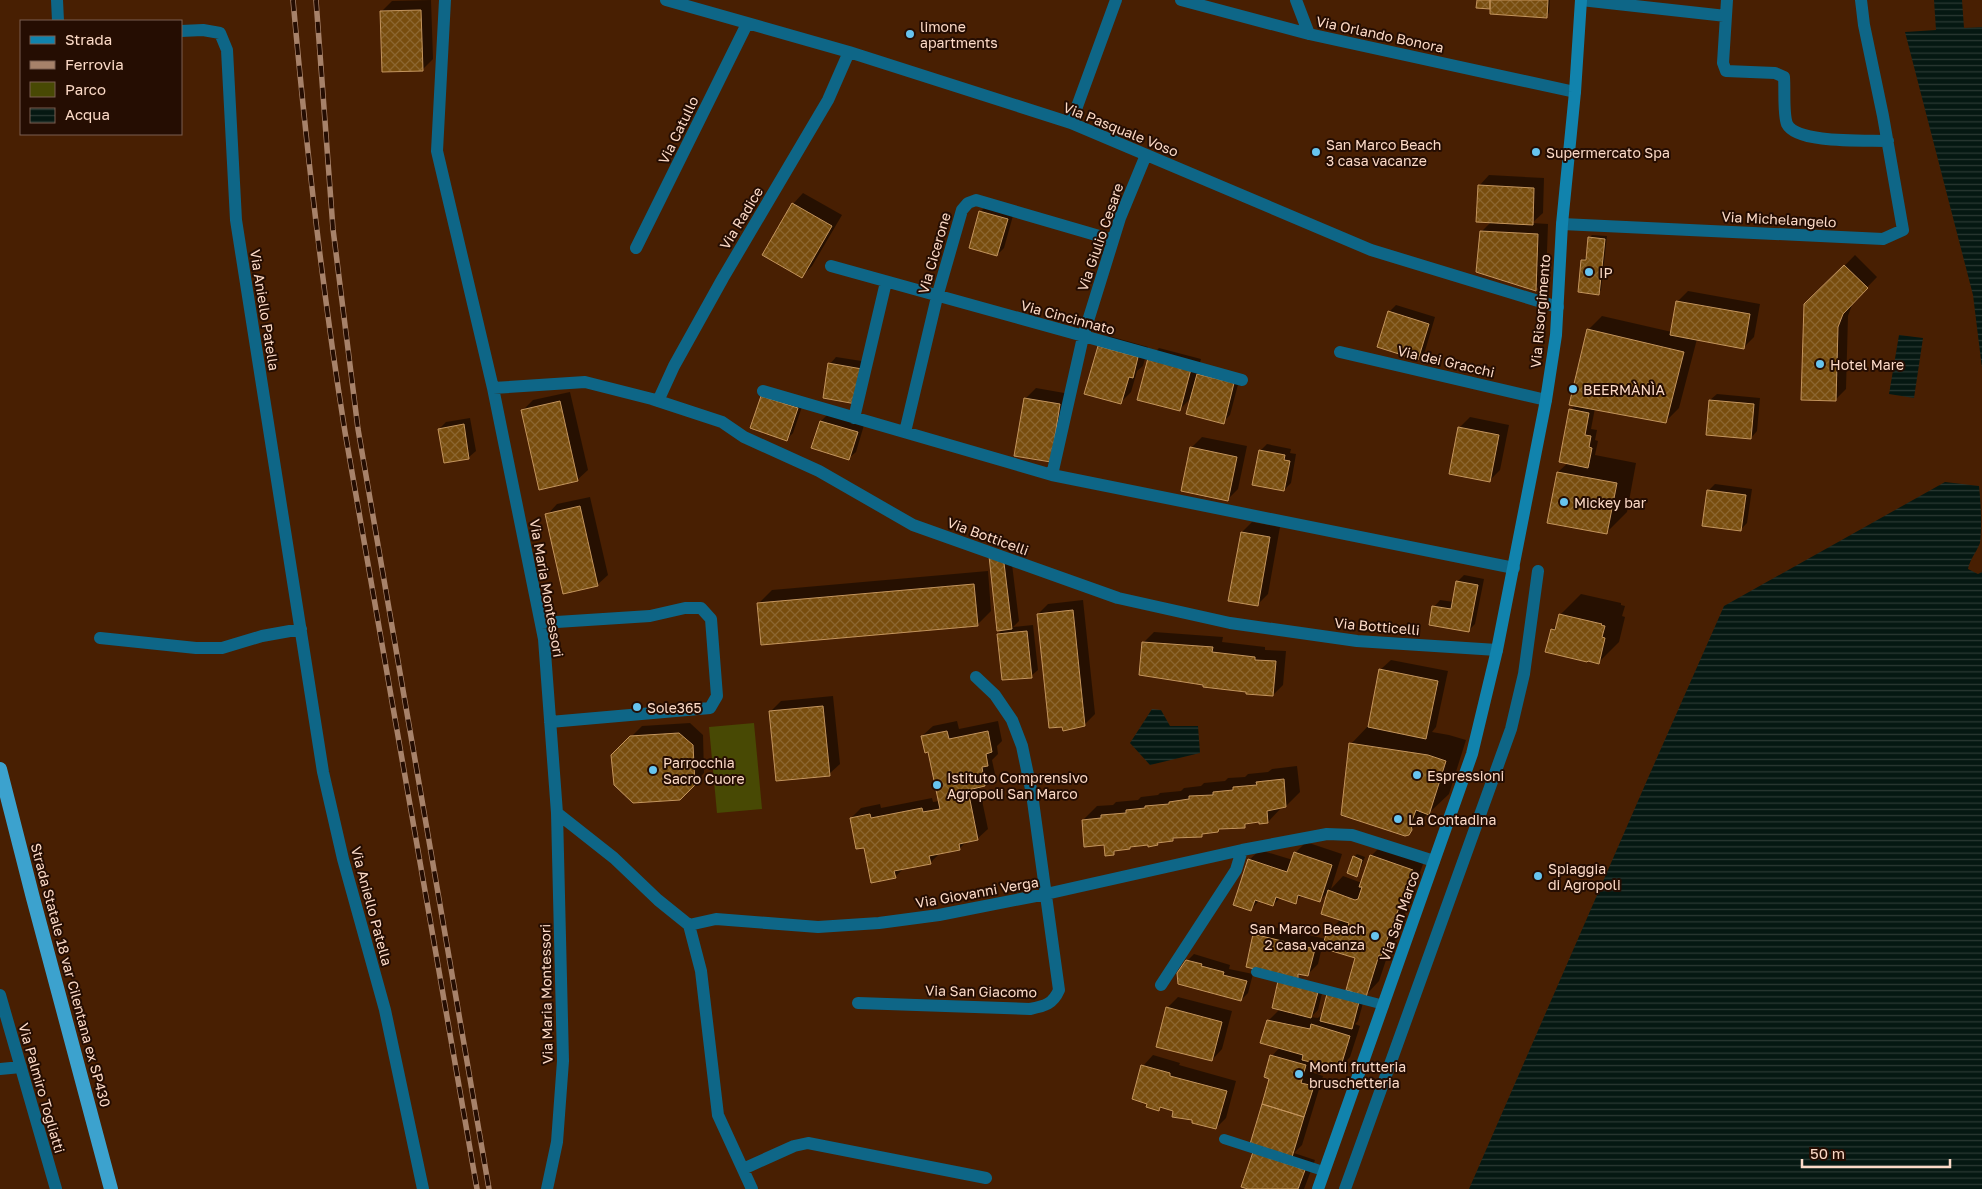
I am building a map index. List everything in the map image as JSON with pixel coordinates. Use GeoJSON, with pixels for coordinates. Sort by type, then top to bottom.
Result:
{"type":"FeatureCollection","features":[{"type":"Feature","properties":{"kind":"highway","name":"Strada Statale 18 var Cilentana ex SP430"},"geometry":{"type":"LineString","coordinates":[[0,769],[111,1189]]}},
{"type":"Feature","properties":{"kind":"main road","name":"Via Risorgimento"},"geometry":{"type":"LineString","coordinates":[[1497,650],[1546,400],[1556,335],[1562,224],[1575,92],[1581,0]]}},
{"type":"Feature","properties":{"kind":"main road","name":"Via San Marco"},"geometry":{"type":"LineString","coordinates":[[1318,1189],[1472,754],[1497,650]]}},
{"type":"Feature","properties":{"kind":"street"},"geometry":{"type":"LineString","coordinates":[[57,0],[58,20]]}},
{"type":"Feature","properties":{"kind":"street","name":"Via Pasquale Voso"},"geometry":{"type":"LineString","coordinates":[[666,0],[849,52],[1071,123],[1371,250],[1558,307]]}},
{"type":"Feature","properties":{"kind":"street"},"geometry":{"type":"LineString","coordinates":[[1071,123],[1116,0]]}},
{"type":"Feature","properties":{"kind":"street","name":"Via Orlando Bonora"},"geometry":{"type":"LineString","coordinates":[[1181,0],[1309,34],[1575,92]]}},
{"type":"Feature","properties":{"kind":"street"},"geometry":{"type":"LineString","coordinates":[[1296,0],[1309,34]]}},
{"type":"Feature","properties":{"kind":"street"},"geometry":{"type":"LineString","coordinates":[[1581,0],[1726,16]]}},
{"type":"Feature","properties":{"kind":"street"},"geometry":{"type":"LineString","coordinates":[[1727,0],[1723,63],[1726,70],[1775,72],[1784,77],[1786,122],[1791,129],[1809,137],[1888,141]]}},
{"type":"Feature","properties":{"kind":"street","name":"Via Michelangelo"},"geometry":{"type":"LineString","coordinates":[[1562,224],[1883,239],[1903,230],[1888,141],[1864,25],[1861,0]]}},
{"type":"Feature","properties":{"kind":"street","name":"Via Maria Montessori"},"geometry":{"type":"LineString","coordinates":[[444,1],[437,151],[493,388],[544,639],[557,813],[563,1061],[556,1142],[547,1189]]}},
{"type":"Feature","properties":{"kind":"street","name":"Via Catullo"},"geometry":{"type":"LineString","coordinates":[[636,248],[747,24]]}},
{"type":"Feature","properties":{"kind":"street","name":"Via Aniello Patella"},"geometry":{"type":"LineString","coordinates":[[182,31],[203,30],[220,33],[227,50],[236,220],[323,772],[343,859],[385,1010],[423,1189]]}},
{"type":"Feature","properties":{"kind":"street","name":"Via Radice"},"geometry":{"type":"LineString","coordinates":[[658,400],[674,366],[723,278],[828,100],[849,52]]}},
{"type":"Feature","properties":{"kind":"street","name":"Via Giulio Cesare"},"geometry":{"type":"LineString","coordinates":[[1052,476],[1083,337],[1120,218],[1146,155]]}},
{"type":"Feature","properties":{"kind":"street","name":"Via Cicerone"},"geometry":{"type":"LineString","coordinates":[[905,432],[937,296],[962,210],[968,203],[976,200],[1113,240]]}},
{"type":"Feature","properties":{"kind":"street","name":"Via Cincinnato"},"geometry":{"type":"LineString","coordinates":[[831,266],[1242,380]]}},
{"type":"Feature","properties":{"kind":"street"},"geometry":{"type":"LineString","coordinates":[[854,418],[886,282]]}},
{"type":"Feature","properties":{"kind":"street","name":"Via dei Gracchi"},"geometry":{"type":"LineString","coordinates":[[1340,352],[1546,400]]}},
{"type":"Feature","properties":{"kind":"street","name":"Via Botticelli"},"geometry":{"type":"LineString","coordinates":[[493,388],[585,382],[658,400],[722,422],[744,437],[819,471],[913,525],[1118,598],[1239,624],[1357,640],[1497,650]]}},
{"type":"Feature","properties":{"kind":"street"},"geometry":{"type":"LineString","coordinates":[[763,391],[1052,476],[1514,568]]}},
{"type":"Feature","properties":{"kind":"street"},"geometry":{"type":"LineString","coordinates":[[1345,1189],[1511,729],[1524,674],[1538,571]]}},
{"type":"Feature","properties":{"kind":"street"},"geometry":{"type":"LineString","coordinates":[[540,623],[650,616],[685,608],[701,608],[711,619],[717,696],[710,708],[550,722]]}},
{"type":"Feature","properties":{"kind":"street"},"geometry":{"type":"LineString","coordinates":[[100,638],[196,648],[222,648],[262,636],[301,629]]}},
{"type":"Feature","properties":{"kind":"street"},"geometry":{"type":"LineString","coordinates":[[976,677],[995,695],[1012,720],[1022,746],[1032,794],[1046,894]]}},
{"type":"Feature","properties":{"kind":"street"},"geometry":{"type":"LineString","coordinates":[[557,813],[614,858],[658,900],[689,925],[701,972],[718,1115],[752,1189]]}},
{"type":"Feature","properties":{"kind":"street","name":"Via Giovanni Verga"},"geometry":{"type":"LineString","coordinates":[[689,925],[716,919],[818,927],[879,923],[938,915],[1046,894],[1242,850],[1327,834],[1352,835],[1434,861]]}},
{"type":"Feature","properties":{"kind":"street"},"geometry":{"type":"LineString","coordinates":[[1161,985],[1236,870],[1242,850]]}},
{"type":"Feature","properties":{"kind":"street","name":"Via San Giacomo"},"geometry":{"type":"LineString","coordinates":[[858,1002],[1030,1009],[1044,1006],[1055,999],[1059,990],[1046,894]]}},
{"type":"Feature","properties":{"kind":"street","name":"Via Palmiro Togliatti"},"geometry":{"type":"LineString","coordinates":[[0,995],[56,1189]]}},
{"type":"Feature","properties":{"kind":"street"},"geometry":{"type":"LineString","coordinates":[[0,1069],[21,1067]]}},
{"type":"Feature","properties":{"kind":"street"},"geometry":{"type":"LineString","coordinates":[[743,1169],[794,1146],[808,1143],[986,1178]]}},
{"type":"Feature","properties":{"kind":"lane"},"geometry":{"type":"LineString","coordinates":[[1256,972],[1384,1005]]}},
{"type":"Feature","properties":{"kind":"lane"},"geometry":{"type":"LineString","coordinates":[[1224,1138],[1323,1171]]}},
{"type":"Feature","properties":{"kind":"green space"},"geometry":{"type":"Polygon","coordinates":[[[754,723],[762,809],[717,813],[709,727],[754,723]]]}},
{"type":"Feature","properties":{"kind":"water"},"geometry":{"type":"Polygon","coordinates":[[[1934,0],[1962,0],[1964,28],[1982,27],[1982,368],[1973,295],[1905,32],[1936,30],[1934,0]]]}},
{"type":"Feature","properties":{"kind":"water"},"geometry":{"type":"Polygon","coordinates":[[[1899,335],[1923,338],[1914,398],[1889,394],[1899,335]]]}},
{"type":"Feature","properties":{"kind":"water"},"geometry":{"type":"Polygon","coordinates":[[[1945,482],[1979,486],[1981,508],[1980,543],[1968,569],[1978,574],[1982,572],[1982,1189],[1469,1189],[1724,606],[1945,482]]]}},
{"type":"Feature","properties":{"kind":"water"},"geometry":{"type":"Polygon","coordinates":[[[1152,709],[1161,710],[1170,726],[1198,726],[1200,753],[1150,765],[1130,743],[1152,709]]]}},
{"type":"Feature","properties":{"kind":"building"},"geometry":{"type":"Polygon","coordinates":[[[1477,0],[1490,0],[1490,9],[1476,8],[1477,0]]]}},
{"type":"Feature","properties":{"kind":"building"},"geometry":{"type":"Polygon","coordinates":[[[1490,0],[1548,0],[1547,18],[1490,14],[1490,0]]]}},
{"type":"Feature","properties":{"kind":"building"},"geometry":{"type":"Polygon","coordinates":[[[421,10],[423,71],[382,72],[380,11],[421,10]]]}},
{"type":"Feature","properties":{"kind":"building"},"geometry":{"type":"Polygon","coordinates":[[[1478,185],[1534,188],[1533,225],[1476,222],[1478,185]]]}},
{"type":"Feature","properties":{"kind":"building"},"geometry":{"type":"Polygon","coordinates":[[[792,203],[832,226],[802,278],[762,255],[792,203]]]}},
{"type":"Feature","properties":{"kind":"building"},"geometry":{"type":"Polygon","coordinates":[[[979,211],[1008,219],[997,256],[969,248],[979,211]]]}},
{"type":"Feature","properties":{"kind":"building"},"geometry":{"type":"Polygon","coordinates":[[[1480,231],[1538,234],[1536,291],[1476,272],[1480,231]]]}},
{"type":"Feature","properties":{"kind":"building"},"geometry":{"type":"Polygon","coordinates":[[[1588,237],[1605,239],[1599,295],[1578,292],[1581,260],[1586,260],[1588,237]]]}},
{"type":"Feature","properties":{"kind":"building","name":"Hotel Mare"},"geometry":{"type":"Polygon","coordinates":[[[1844,265],[1868,288],[1843,314],[1838,327],[1836,401],[1801,400],[1804,304],[1844,265]]]}},
{"type":"Feature","properties":{"kind":"building"},"geometry":{"type":"Polygon","coordinates":[[[1676,301],[1750,314],[1744,349],[1670,335],[1676,301]]]}},
{"type":"Feature","properties":{"kind":"building"},"geometry":{"type":"Polygon","coordinates":[[[1388,311],[1429,324],[1418,360],[1377,347],[1388,311]]]}},
{"type":"Feature","properties":{"kind":"building"},"geometry":{"type":"Polygon","coordinates":[[[1587,329],[1684,352],[1666,423],[1569,405],[1587,329]]]}},
{"type":"Feature","properties":{"kind":"building"},"geometry":{"type":"Polygon","coordinates":[[[1098,346],[1138,357],[1133,378],[1129,377],[1121,404],[1084,394],[1098,346]]]}},
{"type":"Feature","properties":{"kind":"building"},"geometry":{"type":"Polygon","coordinates":[[[1148,358],[1191,369],[1180,411],[1137,400],[1148,358]]]}},
{"type":"Feature","properties":{"kind":"building"},"geometry":{"type":"Polygon","coordinates":[[[828,363],[862,369],[856,404],[823,398],[828,363]]]}},
{"type":"Feature","properties":{"kind":"building"},"geometry":{"type":"Polygon","coordinates":[[[1197,374],[1234,383],[1224,424],[1186,414],[1197,374]]]}},
{"type":"Feature","properties":{"kind":"building"},"geometry":{"type":"Polygon","coordinates":[[[761,396],[798,408],[787,441],[750,428],[761,396]]]}},
{"type":"Feature","properties":{"kind":"building"},"geometry":{"type":"Polygon","coordinates":[[[1024,398],[1060,404],[1051,462],[1014,456],[1024,398]]]}},
{"type":"Feature","properties":{"kind":"building"},"geometry":{"type":"Polygon","coordinates":[[[1709,400],[1754,404],[1751,439],[1706,435],[1709,400]]]}},
{"type":"Feature","properties":{"kind":"building"},"geometry":{"type":"Polygon","coordinates":[[[560,401],[578,481],[539,490],[521,410],[560,401]]]}},
{"type":"Feature","properties":{"kind":"building"},"geometry":{"type":"Polygon","coordinates":[[[1569,409],[1589,413],[1585,435],[1591,436],[1589,447],[1592,448],[1588,468],[1559,462],[1569,409]]]}},
{"type":"Feature","properties":{"kind":"building"},"geometry":{"type":"Polygon","coordinates":[[[820,421],[858,432],[849,460],[811,448],[820,421]]]}},
{"type":"Feature","properties":{"kind":"building"},"geometry":{"type":"Polygon","coordinates":[[[464,424],[469,459],[444,463],[438,429],[464,424]]]}},
{"type":"Feature","properties":{"kind":"building"},"geometry":{"type":"Polygon","coordinates":[[[1458,427],[1499,435],[1490,482],[1449,474],[1458,427]]]}},
{"type":"Feature","properties":{"kind":"building"},"geometry":{"type":"Polygon","coordinates":[[[1190,447],[1237,457],[1228,501],[1181,491],[1190,447]]]}},
{"type":"Feature","properties":{"kind":"building"},"geometry":{"type":"Polygon","coordinates":[[[1259,450],[1285,455],[1284,460],[1290,461],[1284,491],[1252,485],[1259,450]]]}},
{"type":"Feature","properties":{"kind":"building"},"geometry":{"type":"Polygon","coordinates":[[[1557,472],[1617,483],[1607,534],[1547,523],[1557,472]]]}},
{"type":"Feature","properties":{"kind":"building"},"geometry":{"type":"Polygon","coordinates":[[[1707,490],[1746,495],[1741,531],[1702,526],[1707,490]]]}},
{"type":"Feature","properties":{"kind":"building"},"geometry":{"type":"Polygon","coordinates":[[[580,506],[598,586],[563,594],[545,514],[580,506]]]}},
{"type":"Feature","properties":{"kind":"building"},"geometry":{"type":"Polygon","coordinates":[[[1241,532],[1270,537],[1258,606],[1228,601],[1241,532]]]}},
{"type":"Feature","properties":{"kind":"building"},"geometry":{"type":"Polygon","coordinates":[[[989,556],[1004,563],[1012,629],[997,631],[989,556]]]}},
{"type":"Feature","properties":{"kind":"building"},"geometry":{"type":"Polygon","coordinates":[[[1456,581],[1478,585],[1469,632],[1429,625],[1432,606],[1451,609],[1456,581]]]}},
{"type":"Feature","properties":{"kind":"building"},"geometry":{"type":"Polygon","coordinates":[[[974,584],[978,626],[761,645],[757,603],[974,584]]]}},
{"type":"Feature","properties":{"kind":"building"},"geometry":{"type":"Polygon","coordinates":[[[1073,610],[1085,726],[1063,731],[1062,727],[1049,728],[1037,614],[1073,610]]]}},
{"type":"Feature","properties":{"kind":"building"},"geometry":{"type":"Polygon","coordinates":[[[1559,614],[1605,626],[1602,637],[1605,638],[1599,664],[1545,652],[1551,629],[1555,630],[1559,614]]]}},
{"type":"Feature","properties":{"kind":"building"},"geometry":{"type":"Polygon","coordinates":[[[1027,631],[1032,678],[1002,680],[997,634],[1027,631]]]}},
{"type":"Feature","properties":{"kind":"building"},"geometry":{"type":"Polygon","coordinates":[[[1142,642],[1213,647],[1212,652],[1255,657],[1255,660],[1276,661],[1273,696],[1246,694],[1246,692],[1203,687],[1203,685],[1139,675],[1142,642]]]}},
{"type":"Feature","properties":{"kind":"building"},"geometry":{"type":"Polygon","coordinates":[[[1379,669],[1438,681],[1426,739],[1368,727],[1379,669]]]}},
{"type":"Feature","properties":{"kind":"building"},"geometry":{"type":"Polygon","coordinates":[[[823,706],[830,776],[776,781],[769,711],[823,706]]]}},
{"type":"Feature","properties":{"kind":"building"},"geometry":{"type":"Polygon","coordinates":[[[947,731],[949,739],[988,731],[992,752],[986,754],[988,766],[982,767],[985,786],[968,790],[978,840],[959,844],[960,850],[929,856],[931,864],[894,871],[896,878],[871,883],[864,848],[856,849],[850,818],[870,814],[871,818],[922,808],[923,812],[940,809],[928,752],[925,753],[921,736],[947,731]]]}},
{"type":"Feature","properties":{"kind":"building","name":"Parrocchia Sacro Cuore"},"geometry":{"type":"Polygon","coordinates":[[[679,733],[693,745],[695,785],[680,800],[633,803],[614,785],[611,755],[630,736],[679,733]]]}},
{"type":"Feature","properties":{"kind":"building"},"geometry":{"type":"Polygon","coordinates":[[[1349,743],[1428,755],[1446,761],[1429,815],[1416,810],[1411,823],[1412,830],[1409,835],[1405,836],[1341,815],[1349,743]]]}},
{"type":"Feature","properties":{"kind":"building"},"geometry":{"type":"Polygon","coordinates":[[[1284,779],[1286,807],[1267,811],[1268,823],[1245,824],[1245,828],[1219,829],[1218,832],[1202,834],[1202,837],[1173,838],[1173,841],[1157,843],[1158,845],[1130,847],[1130,849],[1114,851],[1114,855],[1105,856],[1104,845],[1084,847],[1082,820],[1101,818],[1101,815],[1126,813],[1126,810],[1145,808],[1145,806],[1169,804],[1169,802],[1189,799],[1189,796],[1213,795],[1213,792],[1233,790],[1233,787],[1257,785],[1256,782],[1284,779]]]}},
{"type":"Feature","properties":{"kind":"building"},"geometry":{"type":"Polygon","coordinates":[[[1294,852],[1332,865],[1320,902],[1298,895],[1296,904],[1276,897],[1273,906],[1255,900],[1251,911],[1233,905],[1248,859],[1287,872],[1294,852]]]}},
{"type":"Feature","properties":{"kind":"building"},"geometry":{"type":"Polygon","coordinates":[[[1370,855],[1413,870],[1381,956],[1379,955],[1366,997],[1346,990],[1355,958],[1322,948],[1327,931],[1345,935],[1349,923],[1321,914],[1328,890],[1355,900],[1358,899],[1362,887],[1359,887],[1370,855]]]}},
{"type":"Feature","properties":{"kind":"building"},"geometry":{"type":"Polygon","coordinates":[[[1353,856],[1362,860],[1357,877],[1347,873],[1353,856]]]}},
{"type":"Feature","properties":{"kind":"building"},"geometry":{"type":"Polygon","coordinates":[[[1253,934],[1315,949],[1308,976],[1298,974],[1298,979],[1246,967],[1253,934]]]}},
{"type":"Feature","properties":{"kind":"building"},"geometry":{"type":"Polygon","coordinates":[[[1186,960],[1224,972],[1223,975],[1247,981],[1241,1001],[1178,984],[1177,973],[1186,960]]]}},
{"type":"Feature","properties":{"kind":"building"},"geometry":{"type":"Polygon","coordinates":[[[1278,981],[1318,992],[1311,1018],[1272,1008],[1278,981]]]}},
{"type":"Feature","properties":{"kind":"building"},"geometry":{"type":"Polygon","coordinates":[[[1327,994],[1359,1002],[1352,1029],[1320,1021],[1327,994]]]}},
{"type":"Feature","properties":{"kind":"building"},"geometry":{"type":"Polygon","coordinates":[[[1166,1007],[1222,1022],[1212,1061],[1156,1047],[1166,1007]]]}},
{"type":"Feature","properties":{"kind":"building"},"geometry":{"type":"Polygon","coordinates":[[[1267,1020],[1310,1029],[1311,1024],[1350,1036],[1340,1069],[1302,1060],[1303,1055],[1260,1043],[1267,1020]]]}},
{"type":"Feature","properties":{"kind":"building"},"geometry":{"type":"Polygon","coordinates":[[[1270,1055],[1306,1065],[1301,1083],[1314,1086],[1304,1117],[1262,1104],[1269,1079],[1264,1077],[1270,1055]]]}},
{"type":"Feature","properties":{"kind":"building"},"geometry":{"type":"Polygon","coordinates":[[[1141,1065],[1170,1073],[1170,1076],[1227,1091],[1216,1129],[1192,1123],[1192,1120],[1172,1117],[1173,1111],[1160,1107],[1159,1111],[1146,1107],[1147,1104],[1132,1099],[1141,1065]]]}},
{"type":"Feature","properties":{"kind":"building"},"geometry":{"type":"Polygon","coordinates":[[[1262,1104],[1304,1117],[1292,1157],[1250,1144],[1262,1104]]]}},
{"type":"Feature","properties":{"kind":"building"},"geometry":{"type":"Polygon","coordinates":[[[1253,1152],[1305,1170],[1298,1189],[1248,1189],[1241,1187],[1253,1152]]]}},
{"type":"Feature","properties":{"kind":"railway"},"geometry":{"type":"LineString","coordinates":[[293,0],[315,216],[345,432],[477,1189]]}},
{"type":"Feature","properties":{"kind":"railway"},"geometry":{"type":"LineString","coordinates":[[316,0],[333,229],[358,429],[489,1189]]}},
{"type":"Feature","properties":{"kind":"place","name":"limone apartments"},"geometry":{"type":"Point","coordinates":[910,34]}},
{"type":"Feature","properties":{"kind":"place","name":"San Marco Beach 3 casa vacanze"},"geometry":{"type":"Point","coordinates":[1316,152]}},
{"type":"Feature","properties":{"kind":"place","name":"Supermercato Spa"},"geometry":{"type":"Point","coordinates":[1536,152]}},
{"type":"Feature","properties":{"kind":"place","name":"IP"},"geometry":{"type":"Point","coordinates":[1589,272]}},
{"type":"Feature","properties":{"kind":"place","name":"Hotel Mare"},"geometry":{"type":"Point","coordinates":[1820,364]}},
{"type":"Feature","properties":{"kind":"place","name":"BEERMÀNÌA"},"geometry":{"type":"Point","coordinates":[1573,389]}},
{"type":"Feature","properties":{"kind":"place","name":"Mickey bar"},"geometry":{"type":"Point","coordinates":[1564,502]}},
{"type":"Feature","properties":{"kind":"place","name":"Sole365"},"geometry":{"type":"Point","coordinates":[637,707]}},
{"type":"Feature","properties":{"kind":"place","name":"Parrocchia Sacro Cuore"},"geometry":{"type":"Point","coordinates":[653,770]}},
{"type":"Feature","properties":{"kind":"place","name":"Espressioni"},"geometry":{"type":"Point","coordinates":[1417,775]}},
{"type":"Feature","properties":{"kind":"place","name":"Istituto Comprensivo Agropoli San Marco"},"geometry":{"type":"Point","coordinates":[937,785]}},
{"type":"Feature","properties":{"kind":"place","name":"La Contadina"},"geometry":{"type":"Point","coordinates":[1398,819]}},
{"type":"Feature","properties":{"kind":"place","name":"Spiaggia di Agropoli"},"geometry":{"type":"Point","coordinates":[1538,876]}},
{"type":"Feature","properties":{"kind":"place","name":"San Marco Beach 2 casa vacanza"},"geometry":{"type":"Point","coordinates":[1375,936]}},
{"type":"Feature","properties":{"kind":"place","name":"Monti frutteria bruschetteria"},"geometry":{"type":"Point","coordinates":[1299,1074]}}]}
